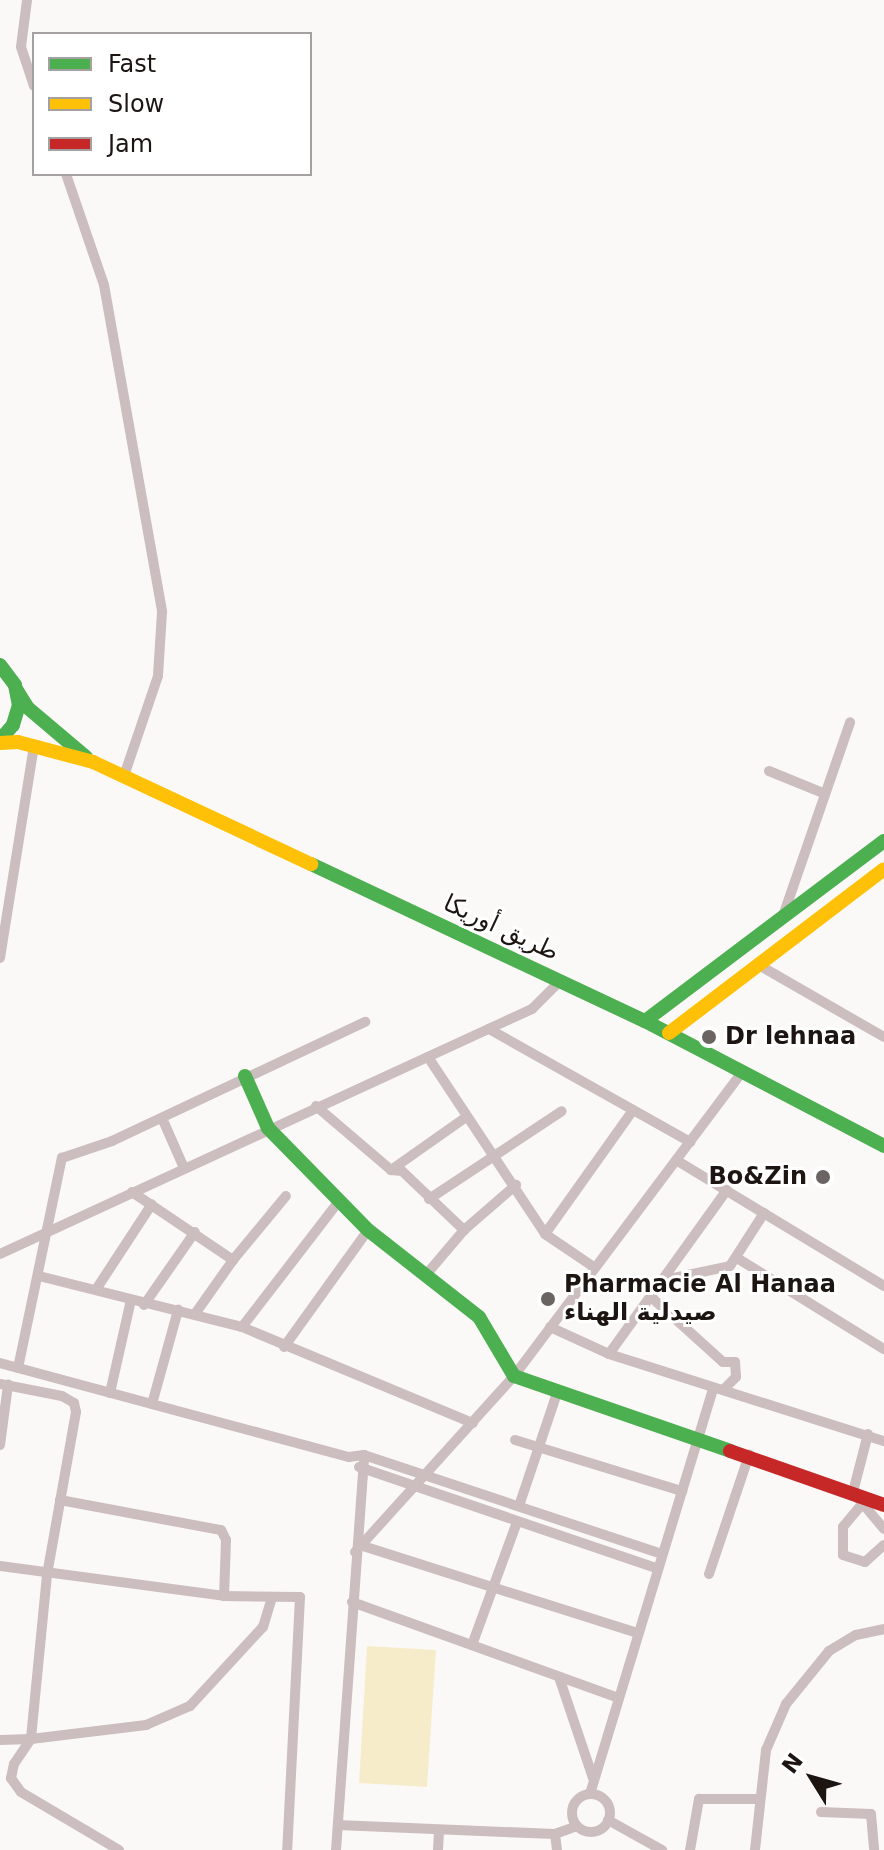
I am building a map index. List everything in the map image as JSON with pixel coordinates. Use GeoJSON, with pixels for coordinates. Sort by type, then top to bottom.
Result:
{"type":"FeatureCollection","features":[{"type":"Feature","properties":{"kind":"street"},"geometry":{"type":"LineString","coordinates":[[25,1],[21,47],[32,80]]}},
{"type":"Feature","properties":{"kind":"street"},"geometry":{"type":"LineString","coordinates":[[67,176],[104,285],[162,612],[158,676],[124,776]]}},
{"type":"Feature","properties":{"kind":"street","name":"طريق أوريكا"},"geometry":{"type":"LineString","coordinates":[[0,665],[37,716],[93,762]]}},
{"type":"Feature","properties":{"kind":"street"},"geometry":{"type":"LineString","coordinates":[[0,742],[16,717],[16,689]]}},
{"type":"Feature","properties":{"kind":"street"},"geometry":{"type":"LineString","coordinates":[[783,916],[850,722]]}},
{"type":"Feature","properties":{"kind":"street","name":"طريق أوريكا"},"geometry":{"type":"LineString","coordinates":[[0,742],[34,746],[93,762],[124,776],[645,1021],[884,1146]]}},
{"type":"Feature","properties":{"kind":"street"},"geometry":{"type":"LineString","coordinates":[[0,958],[34,746]]}},
{"type":"Feature","properties":{"kind":"street"},"geometry":{"type":"LineString","coordinates":[[769,771],[823,793]]}},
{"type":"Feature","properties":{"kind":"street"},"geometry":{"type":"LineString","coordinates":[[645,1021],[884,841]]}},
{"type":"Feature","properties":{"kind":"street"},"geometry":{"type":"LineString","coordinates":[[669,1033],[884,869]]}},
{"type":"Feature","properties":{"kind":"street"},"geometry":{"type":"LineString","coordinates":[[757,964],[884,1037]]}},
{"type":"Feature","properties":{"kind":"street"},"geometry":{"type":"LineString","coordinates":[[0,1254],[268,1128],[489,1029],[538,1005],[560,981]]}},
{"type":"Feature","properties":{"kind":"street"},"geometry":{"type":"LineString","coordinates":[[18,1368],[62,1158],[162,1118],[245,1076],[365,1022]]}},
{"type":"Feature","properties":{"kind":"street"},"geometry":{"type":"LineString","coordinates":[[489,1029],[690,1142]]}},
{"type":"Feature","properties":{"kind":"street"},"geometry":{"type":"LineString","coordinates":[[428,1057],[466,1117],[516,1185],[545,1234],[595,1268]]}},
{"type":"Feature","properties":{"kind":"street"},"geometry":{"type":"LineString","coordinates":[[359,1549],[514,1376],[742,1072]]}},
{"type":"Feature","properties":{"kind":"street"},"geometry":{"type":"LineString","coordinates":[[245,1076],[268,1128],[368,1230],[479,1317],[514,1376],[749,1455],[858,1498],[884,1505]]}},
{"type":"Feature","properties":{"kind":"street"},"geometry":{"type":"LineString","coordinates":[[316,1106],[391,1170],[402,1171],[464,1230]]}},
{"type":"Feature","properties":{"kind":"street"},"geometry":{"type":"LineString","coordinates":[[545,1234],[633,1110]]}},
{"type":"Feature","properties":{"kind":"street"},"geometry":{"type":"LineString","coordinates":[[429,1199],[562,1111]]}},
{"type":"Feature","properties":{"kind":"street"},"geometry":{"type":"LineString","coordinates":[[391,1170],[466,1117]]}},
{"type":"Feature","properties":{"kind":"street"},"geometry":{"type":"LineString","coordinates":[[162,1118],[184,1168]]}},
{"type":"Feature","properties":{"kind":"street"},"geometry":{"type":"LineString","coordinates":[[676,1160],[884,1286]]}},
{"type":"Feature","properties":{"kind":"street"},"geometry":{"type":"LineString","coordinates":[[425,1276],[464,1230],[516,1185]]}},
{"type":"Feature","properties":{"kind":"street"},"geometry":{"type":"LineString","coordinates":[[609,1354],[727,1190]]}},
{"type":"Feature","properties":{"kind":"street"},"geometry":{"type":"LineString","coordinates":[[132,1192],[233,1260]]}},
{"type":"Feature","properties":{"kind":"street"},"geometry":{"type":"LineString","coordinates":[[195,1314],[233,1260],[286,1196]]}},
{"type":"Feature","properties":{"kind":"street"},"geometry":{"type":"LineString","coordinates":[[242,1327],[339,1201]]}},
{"type":"Feature","properties":{"kind":"street"},"geometry":{"type":"LineString","coordinates":[[97,1288],[152,1204]]}},
{"type":"Feature","properties":{"kind":"street"},"geometry":{"type":"LineString","coordinates":[[664,1280],[723,1269],[737,1258],[764,1213]]}},
{"type":"Feature","properties":{"kind":"street"},"geometry":{"type":"LineString","coordinates":[[284,1347],[368,1230]]}},
{"type":"Feature","properties":{"kind":"street"},"geometry":{"type":"LineString","coordinates":[[144,1305],[195,1232]]}},
{"type":"Feature","properties":{"kind":"street"},"geometry":{"type":"LineString","coordinates":[[737,1258],[884,1349]]}},
{"type":"Feature","properties":{"kind":"street"},"geometry":{"type":"LineString","coordinates":[[39,1276],[97,1288],[144,1305],[178,1310],[242,1327],[473,1423]]}},
{"type":"Feature","properties":{"kind":"street"},"geometry":{"type":"LineString","coordinates":[[577,1826],[573,1806],[590,1794],[698,1438],[718,1389],[736,1377],[735,1362],[723,1362],[651,1297]]}},
{"type":"Feature","properties":{"kind":"street"},"geometry":{"type":"LineString","coordinates":[[110,1393],[131,1300]]}},
{"type":"Feature","properties":{"kind":"street"},"geometry":{"type":"LineString","coordinates":[[152,1404],[178,1310]]}},
{"type":"Feature","properties":{"kind":"street"},"geometry":{"type":"LineString","coordinates":[[550,1327],[609,1354],[884,1441]]}},
{"type":"Feature","properties":{"kind":"street"},"geometry":{"type":"LineString","coordinates":[[0,1363],[349,1457],[364,1455],[662,1554]]}},
{"type":"Feature","properties":{"kind":"street"},"geometry":{"type":"LineString","coordinates":[[0,1445],[4,1385],[62,1396],[75,1407],[47,1575],[31,1739],[11,1771],[14,1785],[119,1850]]}},
{"type":"Feature","properties":{"kind":"street"},"geometry":{"type":"LineString","coordinates":[[519,1506],[558,1390]]}},
{"type":"Feature","properties":{"kind":"street"},"geometry":{"type":"LineString","coordinates":[[868,1434],[858,1498],[843,1527],[843,1555],[865,1562],[884,1545]]}},
{"type":"Feature","properties":{"kind":"street"},"geometry":{"type":"LineString","coordinates":[[515,1440],[682,1491]]}},
{"type":"Feature","properties":{"kind":"street"},"geometry":{"type":"LineString","coordinates":[[336,1850],[364,1455]]}},
{"type":"Feature","properties":{"kind":"street"},"geometry":{"type":"LineString","coordinates":[[709,1574],[749,1455]]}},
{"type":"Feature","properties":{"kind":"street"},"geometry":{"type":"LineString","coordinates":[[349,1457],[362,1470],[658,1569]]}},
{"type":"Feature","properties":{"kind":"street"},"geometry":{"type":"LineString","coordinates":[[858,1498],[884,1529]]}},
{"type":"Feature","properties":{"kind":"street"},"geometry":{"type":"LineString","coordinates":[[60,1500],[221,1530],[226,1540],[224,1596]]}},
{"type":"Feature","properties":{"kind":"street"},"geometry":{"type":"LineString","coordinates":[[472,1645],[517,1522]]}},
{"type":"Feature","properties":{"kind":"street"},"geometry":{"type":"LineString","coordinates":[[359,1549],[494,1587],[638,1633]]}},
{"type":"Feature","properties":{"kind":"street"},"geometry":{"type":"LineString","coordinates":[[0,1566],[47,1575],[224,1596],[302,1600],[287,1850]]}},
{"type":"Feature","properties":{"kind":"street"},"geometry":{"type":"LineString","coordinates":[[0,1740],[146,1725],[190,1706],[263,1627],[272,1598]]}},
{"type":"Feature","properties":{"kind":"street"},"geometry":{"type":"LineString","coordinates":[[352,1602],[618,1698]]}},
{"type":"Feature","properties":{"kind":"street"},"geometry":{"type":"LineString","coordinates":[[755,1850],[759,1799],[770,1737],[803,1678],[829,1651],[856,1635],[884,1629]]}},
{"type":"Feature","properties":{"kind":"street"},"geometry":{"type":"LineString","coordinates":[[559,1677],[594,1780]]}},
{"type":"Feature","properties":{"kind":"street"},"geometry":{"type":"LineString","coordinates":[[590,1794],[606,1802],[608,1820]]}},
{"type":"Feature","properties":{"kind":"street"},"geometry":{"type":"LineString","coordinates":[[690,1850],[699,1799],[759,1799]]}},
{"type":"Feature","properties":{"kind":"street"},"geometry":{"type":"LineString","coordinates":[[821,1812],[871,1814],[874,1850]]}},
{"type":"Feature","properties":{"kind":"street"},"geometry":{"type":"LineString","coordinates":[[338,1825],[555,1834],[577,1826],[594,1832],[608,1820]]}},
{"type":"Feature","properties":{"kind":"street"},"geometry":{"type":"LineString","coordinates":[[608,1820],[662,1850]]}},
{"type":"Feature","properties":{"kind":"street"},"geometry":{"type":"LineString","coordinates":[[438,1850],[439,1830]]}},
{"type":"Feature","properties":{"kind":"street"},"geometry":{"type":"LineString","coordinates":[[555,1834],[557,1850]]}},
{"type":"Feature","properties":{"kind":"shaded area"},"geometry":{"type":"Polygon","coordinates":[[[367,1646],[436,1650],[427,1787],[359,1783],[367,1646]]]}},
{"type":"Feature","properties":{"kind":"traffic: fast"},"geometry":{"type":"LineString","coordinates":[[0,665],[15,685],[19,705],[13,725],[0,740]]}},
{"type":"Feature","properties":{"kind":"traffic: fast"},"geometry":{"type":"LineString","coordinates":[[16,689],[28,708],[86,757]]}},
{"type":"Feature","properties":{"kind":"traffic: fast"},"geometry":{"type":"LineString","coordinates":[[645,1021],[884,841]]}},
{"type":"Feature","properties":{"kind":"traffic: fast"},"geometry":{"type":"LineString","coordinates":[[311,864],[645,1021],[884,1146]]}},
{"type":"Feature","properties":{"kind":"traffic: fast"},"geometry":{"type":"LineString","coordinates":[[245,1076],[268,1128],[368,1230],[479,1317],[514,1376],[730,1451]]}},
{"type":"Feature","properties":{"kind":"traffic: slow"},"geometry":{"type":"LineString","coordinates":[[0,743],[18,742],[93,762],[311,864]]}},
{"type":"Feature","properties":{"kind":"traffic: slow"},"geometry":{"type":"LineString","coordinates":[[669,1033],[884,869]]}},
{"type":"Feature","properties":{"kind":"traffic: jam"},"geometry":{"type":"LineString","coordinates":[[730,1451],[884,1505]]}},
{"type":"Feature","properties":{"kind":"place","name":"Dr lehnaa"},"geometry":{"type":"Point","coordinates":[709,1037]}},
{"type":"Feature","properties":{"kind":"place","name":"Bo&Zin"},"geometry":{"type":"Point","coordinates":[823,1177]}},
{"type":"Feature","properties":{"kind":"place","name":"Pharmacie Al Hanaa صيدلية الهناء"},"geometry":{"type":"Point","coordinates":[548,1299]}}]}
